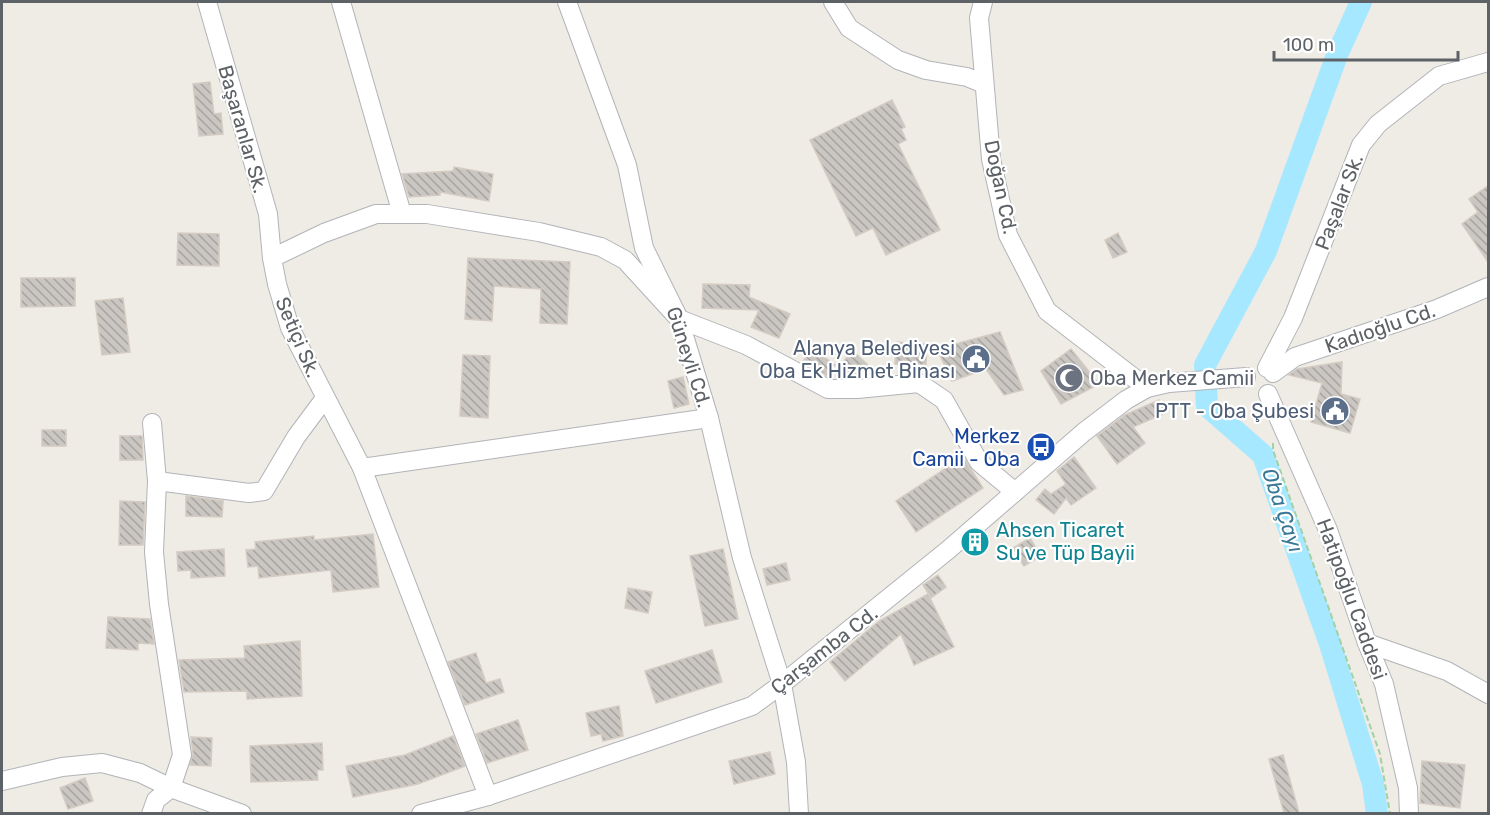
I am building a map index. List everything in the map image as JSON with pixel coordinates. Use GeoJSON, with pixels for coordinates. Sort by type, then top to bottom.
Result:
{"type":"FeatureCollection","features":[{"type":"Feature","properties":{"kind":"street","name":"Başaranlar Sk."},"geometry":{"type":"LineString","coordinates":[[207,2],[268,214],[272,258]]}},
{"type":"Feature","properties":{"kind":"street"},"geometry":{"type":"LineString","coordinates":[[341,2],[402,214]]}},
{"type":"Feature","properties":{"kind":"street","name":"Güneyli Cd."},"geometry":{"type":"LineString","coordinates":[[567,2],[627,165],[644,248],[680,319],[709,418],[742,558],[782,684],[796,762],[799,813]]}},
{"type":"Feature","properties":{"kind":"street"},"geometry":{"type":"LineString","coordinates":[[833,2],[849,28],[898,60],[926,70],[967,78],[984,84]]}},
{"type":"Feature","properties":{"kind":"street","name":"Doğan Cd."},"geometry":{"type":"LineString","coordinates":[[983,2],[978,18],[992,159],[1008,235],[1047,311],[1147,388]]}},
{"type":"Feature","properties":{"kind":"street","name":"Paşalar Sk."},"geometry":{"type":"LineString","coordinates":[[1270,370],[1293,318],[1361,145],[1378,124],[1438,76],[1488,62]]}},
{"type":"Feature","properties":{"kind":"street"},"geometry":{"type":"LineString","coordinates":[[272,258],[324,233],[376,214],[427,214],[539,232],[601,247],[625,260],[680,319],[746,345],[828,389],[857,389],[919,383],[944,400],[979,462],[1016,492]]}},
{"type":"Feature","properties":{"kind":"street"},"geometry":{"type":"LineString","coordinates":[[625,260],[644,248]]}},
{"type":"Feature","properties":{"kind":"street","name":"Setiçi Sk."},"geometry":{"type":"LineString","coordinates":[[272,258],[290,328],[362,468],[489,796]]}},
{"type":"Feature","properties":{"kind":"street","name":"Kadıoğlu Cd."},"geometry":{"type":"LineString","coordinates":[[1270,370],[1295,357],[1437,309],[1488,287]]}},
{"type":"Feature","properties":{"kind":"street"},"geometry":{"type":"LineString","coordinates":[[1254,368],[1270,370],[1275,384],[1268,394],[1260,396],[1252,393],[1246,386],[1246,378],[1254,368]]}},
{"type":"Feature","properties":{"kind":"street","name":"Çarşamba Cd."},"geometry":{"type":"LineString","coordinates":[[421,813],[489,796],[752,706],[948,550],[1084,432],[1131,396],[1147,388],[1169,383],[1246,378]]}},
{"type":"Feature","properties":{"kind":"street","name":"Hatipoğlu Caddesi"},"geometry":{"type":"LineString","coordinates":[[1268,394],[1328,530],[1367,643],[1384,684],[1408,788],[1409,813]]}},
{"type":"Feature","properties":{"kind":"street"},"geometry":{"type":"LineString","coordinates":[[158,482],[249,493],[264,491],[296,437],[325,398]]}},
{"type":"Feature","properties":{"kind":"street"},"geometry":{"type":"LineString","coordinates":[[362,468],[709,418]]}},
{"type":"Feature","properties":{"kind":"street"},"geometry":{"type":"LineString","coordinates":[[151,813],[156,800],[171,788],[182,755],[159,604],[154,552],[158,482],[152,423]]}},
{"type":"Feature","properties":{"kind":"street"},"geometry":{"type":"LineString","coordinates":[[1367,643],[1447,671],[1488,694]]}},
{"type":"Feature","properties":{"kind":"street"},"geometry":{"type":"LineString","coordinates":[[2,781],[62,767],[102,763],[140,773],[171,788],[242,813]]}},
{"type":"Feature","properties":{"kind":"path"},"geometry":{"type":"LineString","coordinates":[[1273,441],[1273,450],[1380,753],[1390,813]]}},
{"type":"Feature","properties":{"kind":"building"},"geometry":{"type":"Polygon","coordinates":[[[210,82],[214,114],[221,113],[223,134],[199,136],[193,84],[210,82]]]}},
{"type":"Feature","properties":{"kind":"building"},"geometry":{"type":"Polygon","coordinates":[[[892,100],[905,127],[901,129],[906,140],[898,144],[940,230],[886,255],[873,228],[856,236],[810,140],[892,100]]]}},
{"type":"Feature","properties":{"kind":"building"},"geometry":{"type":"Polygon","coordinates":[[[454,167],[493,174],[489,201],[440,192],[440,195],[409,197],[402,174],[453,171],[454,167]]]}},
{"type":"Feature","properties":{"kind":"building"},"geometry":{"type":"Polygon","coordinates":[[[1488,186],[1488,262],[1462,224],[1478,212],[1469,199],[1488,186]]]}},
{"type":"Feature","properties":{"kind":"building"},"geometry":{"type":"Polygon","coordinates":[[[178,233],[219,234],[219,266],[177,265],[178,233]]]}},
{"type":"Feature","properties":{"kind":"building"},"geometry":{"type":"Polygon","coordinates":[[[1118,233],[1127,252],[1113,258],[1105,240],[1118,233]]]}},
{"type":"Feature","properties":{"kind":"building"},"geometry":{"type":"Polygon","coordinates":[[[468,258],[570,262],[567,324],[540,323],[541,289],[494,286],[492,321],[465,319],[468,258]]]}},
{"type":"Feature","properties":{"kind":"building"},"geometry":{"type":"Polygon","coordinates":[[[21,278],[75,278],[75,306],[21,307],[21,278]]]}},
{"type":"Feature","properties":{"kind":"building"},"geometry":{"type":"Polygon","coordinates":[[[703,284],[750,285],[749,297],[790,314],[779,338],[751,327],[759,310],[702,308],[703,284]]]}},
{"type":"Feature","properties":{"kind":"building"},"geometry":{"type":"Polygon","coordinates":[[[123,298],[130,352],[102,355],[95,301],[123,298]]]}},
{"type":"Feature","properties":{"kind":"building","name":"Alanya Belediyesi Oba Ek Hizmet Binası"},"geometry":{"type":"Polygon","coordinates":[[[1000,332],[1023,390],[1004,395],[986,369],[952,381],[937,349],[1000,332]]]}},
{"type":"Feature","properties":{"kind":"building"},"geometry":{"type":"Polygon","coordinates":[[[896,342],[927,344],[926,365],[895,364],[896,342]]]}},
{"type":"Feature","properties":{"kind":"building"},"geometry":{"type":"Polygon","coordinates":[[[813,349],[835,365],[827,376],[803,361],[813,349]]]}},
{"type":"Feature","properties":{"kind":"building","name":"Oba Merkez Camii"},"geometry":{"type":"Polygon","coordinates":[[[1071,349],[1099,384],[1061,404],[1041,371],[1071,349]]]}},
{"type":"Feature","properties":{"kind":"building"},"geometry":{"type":"Polygon","coordinates":[[[853,351],[868,365],[857,378],[850,378],[838,367],[853,351]]]}},
{"type":"Feature","properties":{"kind":"building"},"geometry":{"type":"Polygon","coordinates":[[[463,355],[490,356],[488,418],[460,416],[463,355]]]}},
{"type":"Feature","properties":{"kind":"building","name":"PTT - Oba Şubesi"},"geometry":{"type":"Polygon","coordinates":[[[1342,362],[1341,394],[1360,399],[1350,433],[1311,422],[1322,383],[1289,375],[1297,369],[1342,362]]]}},
{"type":"Feature","properties":{"kind":"building"},"geometry":{"type":"Polygon","coordinates":[[[683,377],[689,404],[674,408],[668,381],[683,377]]]}},
{"type":"Feature","properties":{"kind":"building"},"geometry":{"type":"Polygon","coordinates":[[[1159,400],[1165,413],[1133,427],[1145,443],[1117,464],[1097,436],[1125,415],[1159,400]]]}},
{"type":"Feature","properties":{"kind":"building"},"geometry":{"type":"Polygon","coordinates":[[[42,430],[66,430],[66,446],[42,446],[42,430]]]}},
{"type":"Feature","properties":{"kind":"building"},"geometry":{"type":"Polygon","coordinates":[[[120,436],[142,436],[143,460],[120,460],[120,436]]]}},
{"type":"Feature","properties":{"kind":"building"},"geometry":{"type":"Polygon","coordinates":[[[963,457],[983,488],[916,532],[896,501],[963,457]]]}},
{"type":"Feature","properties":{"kind":"building"},"geometry":{"type":"Polygon","coordinates":[[[1074,457],[1096,488],[1071,505],[1066,498],[1054,514],[1036,500],[1045,489],[1051,494],[1066,484],[1057,471],[1074,457]]]}},
{"type":"Feature","properties":{"kind":"building"},"geometry":{"type":"Polygon","coordinates":[[[186,496],[223,501],[222,517],[186,516],[186,496]]]}},
{"type":"Feature","properties":{"kind":"building"},"geometry":{"type":"Polygon","coordinates":[[[120,501],[145,502],[143,545],[119,545],[120,501]]]}},
{"type":"Feature","properties":{"kind":"building"},"geometry":{"type":"Polygon","coordinates":[[[373,534],[379,587],[333,592],[331,570],[259,578],[258,566],[248,567],[246,550],[256,549],[255,542],[314,536],[314,540],[373,534]]]}},
{"type":"Feature","properties":{"kind":"building"},"geometry":{"type":"Polygon","coordinates":[[[982,535],[986,541],[969,552],[967,549],[982,535]]]}},
{"type":"Feature","properties":{"kind":"building"},"geometry":{"type":"Polygon","coordinates":[[[1030,538],[1041,556],[1024,566],[1013,548],[1030,538]]]}},
{"type":"Feature","properties":{"kind":"building"},"geometry":{"type":"Polygon","coordinates":[[[224,549],[225,576],[191,578],[191,570],[178,571],[177,552],[224,549]]]}},
{"type":"Feature","properties":{"kind":"building"},"geometry":{"type":"Polygon","coordinates":[[[723,549],[738,619],[705,626],[690,556],[723,549]]]}},
{"type":"Feature","properties":{"kind":"building"},"geometry":{"type":"Polygon","coordinates":[[[786,563],[790,580],[767,585],[763,569],[786,563]]]}},
{"type":"Feature","properties":{"kind":"building"},"geometry":{"type":"Polygon","coordinates":[[[938,575],[946,587],[931,598],[923,585],[938,575]]]}},
{"type":"Feature","properties":{"kind":"building"},"geometry":{"type":"Polygon","coordinates":[[[628,588],[652,592],[648,613],[625,608],[628,588]]]}},
{"type":"Feature","properties":{"kind":"building"},"geometry":{"type":"Polygon","coordinates":[[[928,594],[954,647],[914,665],[901,634],[845,681],[830,662],[879,621],[928,594]]]}},
{"type":"Feature","properties":{"kind":"building"},"geometry":{"type":"Polygon","coordinates":[[[108,617],[150,619],[154,644],[138,643],[138,650],[106,648],[108,617]]]}},
{"type":"Feature","properties":{"kind":"building"},"geometry":{"type":"Polygon","coordinates":[[[300,641],[302,696],[247,699],[247,691],[184,692],[179,660],[245,658],[244,646],[300,641]]]}},
{"type":"Feature","properties":{"kind":"building"},"geometry":{"type":"Polygon","coordinates":[[[712,650],[722,682],[656,703],[645,671],[712,650]]]}},
{"type":"Feature","properties":{"kind":"building"},"geometry":{"type":"Polygon","coordinates":[[[476,653],[486,683],[500,679],[504,692],[465,705],[448,662],[476,653]]]}},
{"type":"Feature","properties":{"kind":"building"},"geometry":{"type":"Polygon","coordinates":[[[619,706],[623,736],[603,741],[601,734],[591,736],[586,713],[619,706]]]}},
{"type":"Feature","properties":{"kind":"building"},"geometry":{"type":"Polygon","coordinates":[[[518,720],[528,750],[487,763],[476,734],[518,720]]]}},
{"type":"Feature","properties":{"kind":"building"},"geometry":{"type":"Polygon","coordinates":[[[453,736],[465,766],[418,784],[353,797],[346,766],[405,755],[453,736]]]}},
{"type":"Feature","properties":{"kind":"building"},"geometry":{"type":"Polygon","coordinates":[[[191,737],[212,738],[211,766],[190,765],[193,754],[191,737]]]}},
{"type":"Feature","properties":{"kind":"building"},"geometry":{"type":"Polygon","coordinates":[[[322,743],[323,770],[317,770],[318,780],[251,782],[250,746],[322,743]]]}},
{"type":"Feature","properties":{"kind":"building"},"geometry":{"type":"Polygon","coordinates":[[[770,752],[775,774],[734,784],[729,761],[770,752]]]}},
{"type":"Feature","properties":{"kind":"building"},"geometry":{"type":"Polygon","coordinates":[[[1283,755],[1299,813],[1284,813],[1269,759],[1283,755]]]}},
{"type":"Feature","properties":{"kind":"building"},"geometry":{"type":"Polygon","coordinates":[[[1422,761],[1465,765],[1460,808],[1420,803],[1422,761]]]}},
{"type":"Feature","properties":{"kind":"building"},"geometry":{"type":"Polygon","coordinates":[[[85,778],[93,801],[68,809],[60,788],[85,778]]]}},
{"type":"Feature","properties":{"kind":"waterway","name":"Oba Çayı"},"geometry":{"type":"LineString","coordinates":[[1361,2],[1337,55],[1266,251],[1205,365],[1207,406],[1263,455],[1330,644],[1373,784],[1377,814]]}},
{"type":"Feature","properties":{"kind":"place","name":"Alanya Belediyesi Oba Ek Hizmet Binası"},"geometry":{"type":"Point","coordinates":[976,359]}},
{"type":"Feature","properties":{"kind":"place","name":"Oba Merkez Camii"},"geometry":{"type":"Point","coordinates":[1069,378]}},
{"type":"Feature","properties":{"kind":"place","name":"PTT - Oba Şubesi"},"geometry":{"type":"Point","coordinates":[1335,411]}},
{"type":"Feature","properties":{"kind":"place","name":"Merkez Camii - Oba"},"geometry":{"type":"Point","coordinates":[1041,447]}},
{"type":"Feature","properties":{"kind":"place","name":"Ahsen Ticaret Su ve Tüp Bayii"},"geometry":{"type":"Point","coordinates":[975,542]}}]}
